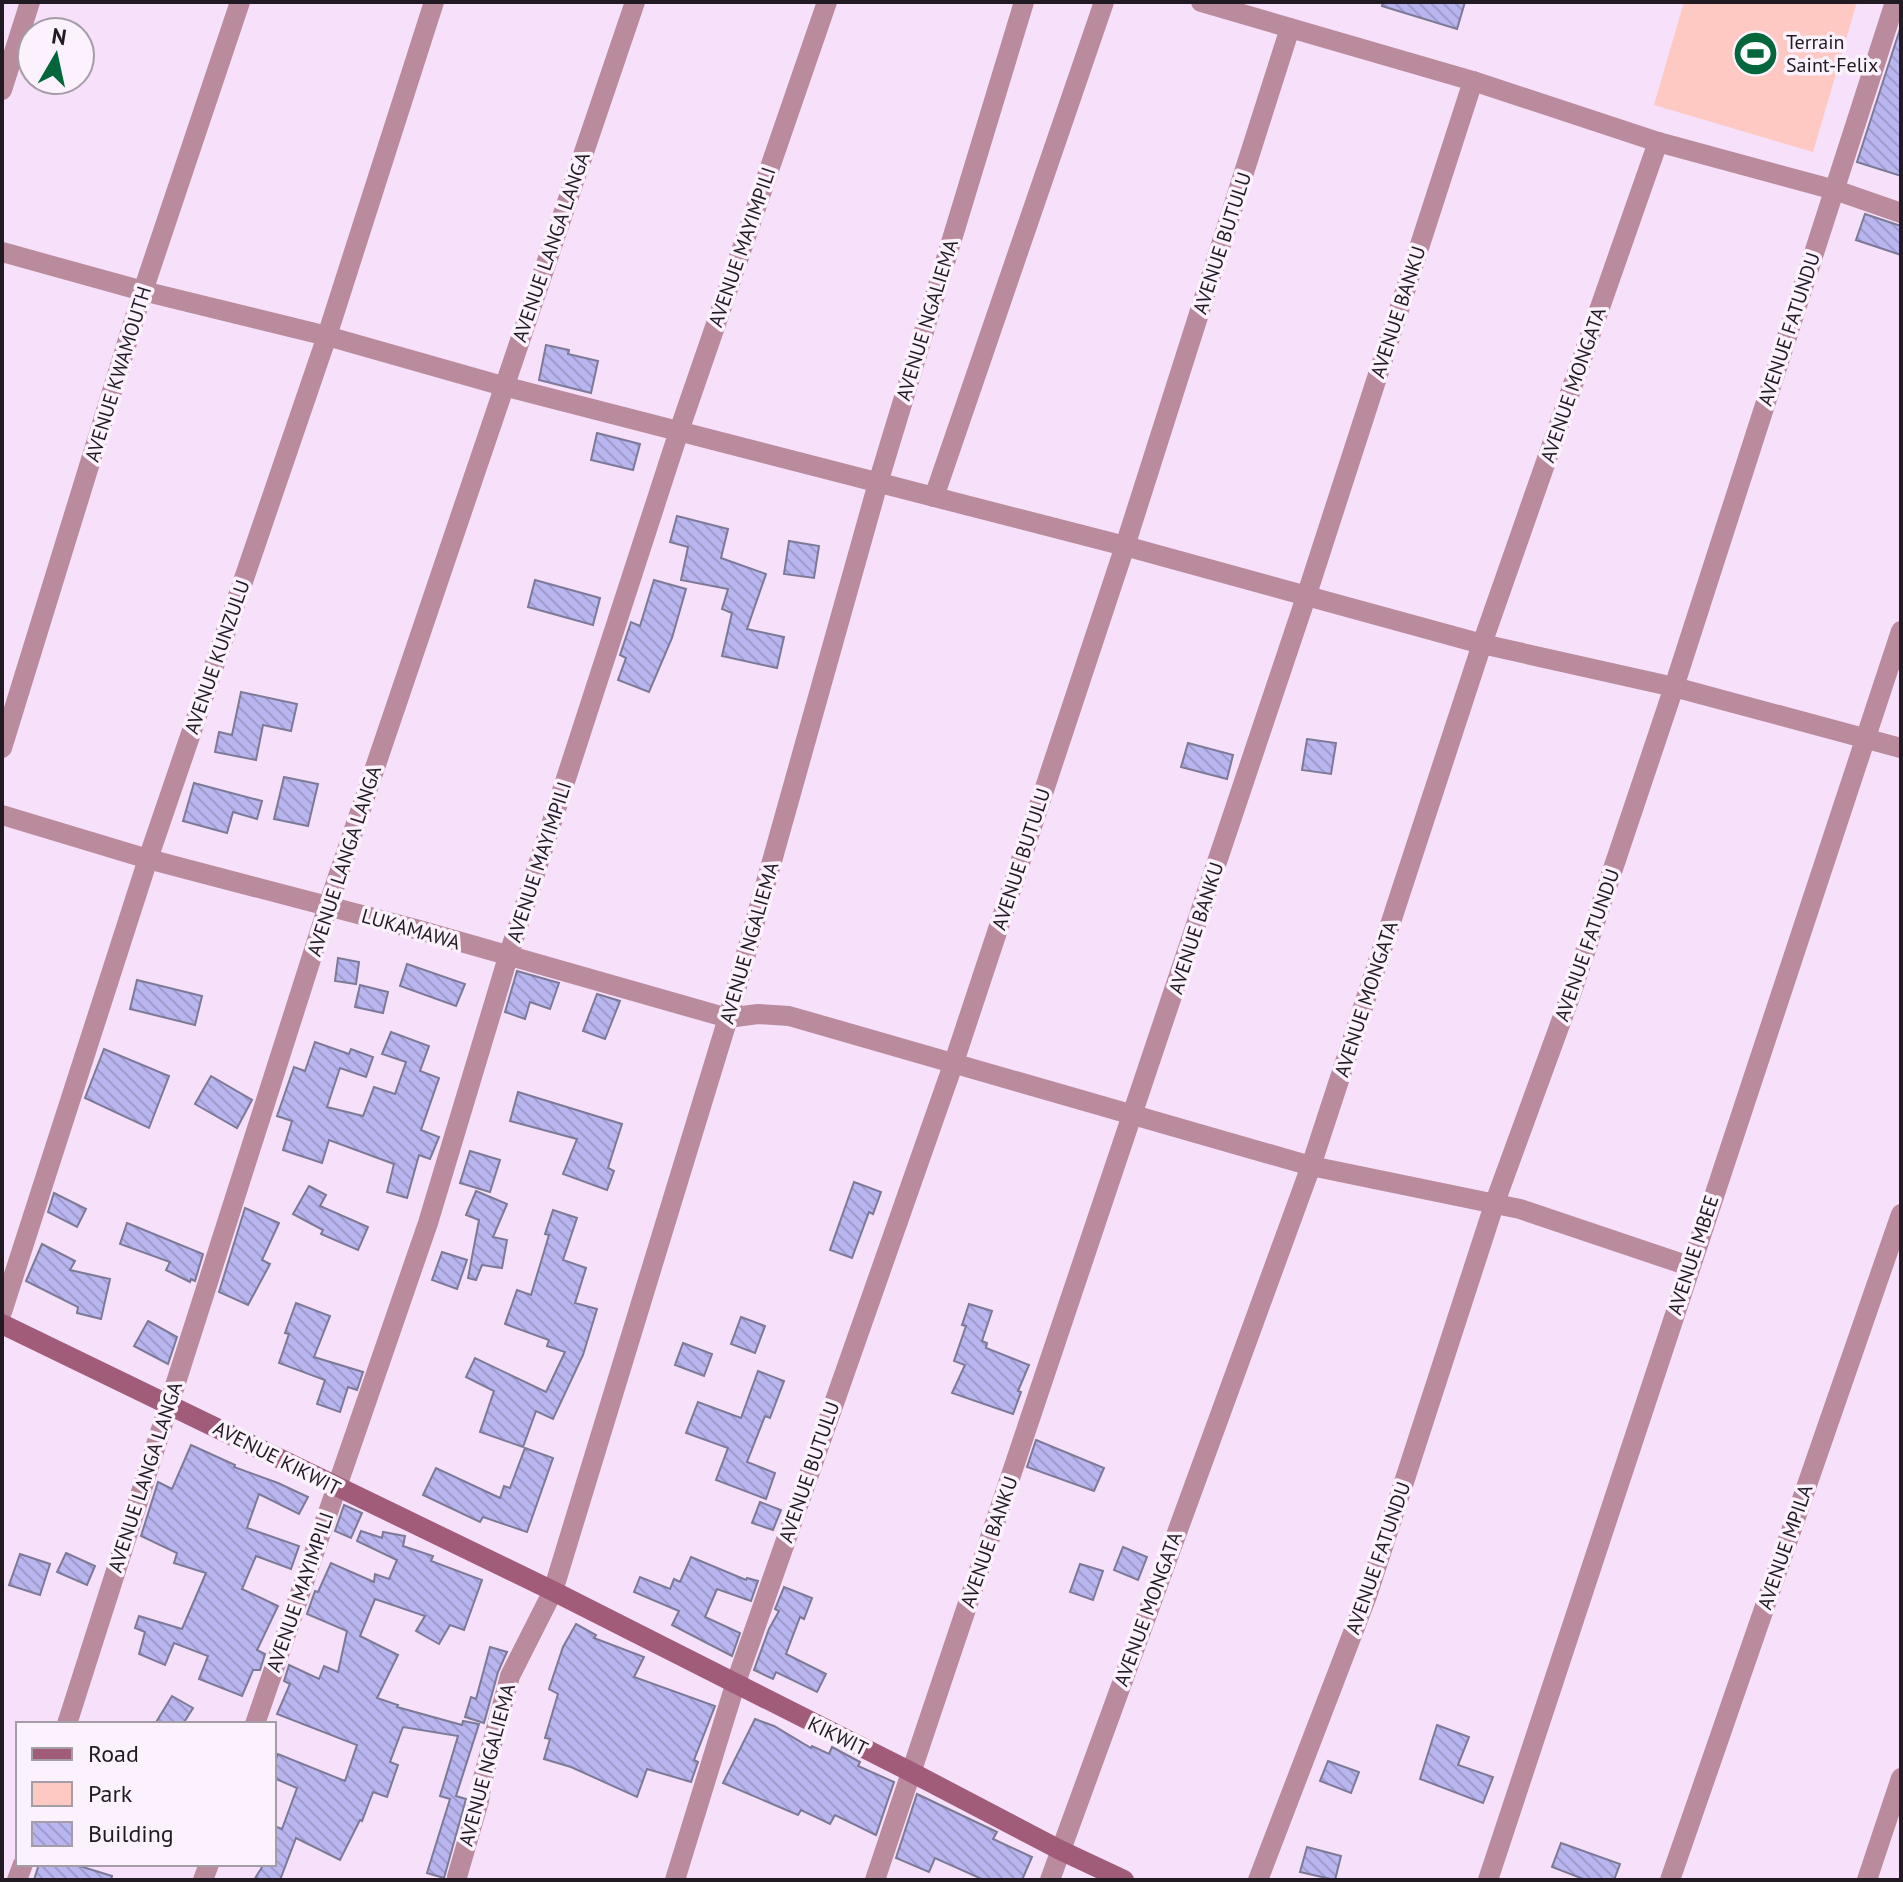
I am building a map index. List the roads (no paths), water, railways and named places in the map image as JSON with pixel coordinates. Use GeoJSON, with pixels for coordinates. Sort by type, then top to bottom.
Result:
{"type":"FeatureCollection","features":[{"type":"Feature","properties":{"kind":"main road","name":"AVENUE KIKWIT"},"geometry":{"type":"LineString","coordinates":[[2,1324],[553,1591]]}},
{"type":"Feature","properties":{"kind":"main road","name":"KIKWIT"},"geometry":{"type":"LineString","coordinates":[[553,1591],[1124,1880]]}},
{"type":"Feature","properties":{"kind":"street"},"geometry":{"type":"LineString","coordinates":[[2,90],[30,2]]}},
{"type":"Feature","properties":{"kind":"street","name":"AVENUE KWAMOUTH"},"geometry":{"type":"LineString","coordinates":[[2,748],[143,291],[240,2]]}},
{"type":"Feature","properties":{"kind":"street","name":"AVENUE KUNZULU"},"geometry":{"type":"LineString","coordinates":[[2,1312],[148,859],[327,336],[434,2]]}},
{"type":"Feature","properties":{"kind":"street","name":"AVENUE LANGA LANGA"},"geometry":{"type":"LineString","coordinates":[[68,1722],[328,906],[635,2]]}},
{"type":"Feature","properties":{"kind":"street","name":"AVENUE MAYIMPILI"},"geometry":{"type":"LineString","coordinates":[[256,1722],[428,1223],[508,957],[679,431],[827,2]]}},
{"type":"Feature","properties":{"kind":"street","name":"AVENUE NGALIEMA"},"geometry":{"type":"LineString","coordinates":[[457,1877],[510,1676],[553,1591],[728,1018],[878,483],[1024,2]]}},
{"type":"Feature","properties":{"kind":"street"},"geometry":{"type":"LineString","coordinates":[[934,497],[1104,2]]}},
{"type":"Feature","properties":{"kind":"street"},"geometry":{"type":"LineString","coordinates":[[1201,2],[1473,81],[1658,142],[1835,190],[1901,213]]}},
{"type":"Feature","properties":{"kind":"street","name":"AVENUE FATUNDU"},"geometry":{"type":"LineString","coordinates":[[1258,1880],[1367,1596],[1494,1205],[1570,997],[1674,687],[1895,2]]}},
{"type":"Feature","properties":{"kind":"street","name":"AVENUE BUTULU"},"geometry":{"type":"LineString","coordinates":[[675,1880],[735,1685],[954,1062],[1125,546],[1290,28]]}},
{"type":"Feature","properties":{"kind":"street","name":"AVENUE BANKU"},"geometry":{"type":"LineString","coordinates":[[875,1880],[1307,594],[1473,81]]}},
{"type":"Feature","properties":{"kind":"street","name":"AVENUE MONGATA"},"geometry":{"type":"LineString","coordinates":[[1050,1880],[1311,1166],[1482,644],[1658,142]]}},
{"type":"Feature","properties":{"kind":"street"},"geometry":{"type":"LineString","coordinates":[[2,252],[143,291],[327,336],[503,386],[1307,594],[1482,644],[1674,687],[1901,748]]}},
{"type":"Feature","properties":{"kind":"street","name":"AVENUE MBEE"},"geometry":{"type":"LineString","coordinates":[[1488,1880],[1901,631]]}},
{"type":"Feature","properties":{"kind":"street","name":"LUKAMAWA"},"geometry":{"type":"LineString","coordinates":[[2,815],[148,859],[728,1018]]}},
{"type":"Feature","properties":{"kind":"street"},"geometry":{"type":"LineString","coordinates":[[728,1018],[758,1014],[789,1016],[1311,1166],[1520,1209],[1689,1266]]}},
{"type":"Feature","properties":{"kind":"street","name":"AVENUE MPILA"},"geometry":{"type":"LineString","coordinates":[[1670,1880],[1901,1214]]}},
{"type":"Feature","properties":{"kind":"street"},"geometry":{"type":"LineString","coordinates":[[1867,1880],[1901,1778]]}},
{"type":"Feature","properties":{"kind":"place","name":"Terrain Saint-Felix"},"geometry":{"type":"Point","coordinates":[1755,53]}}]}
